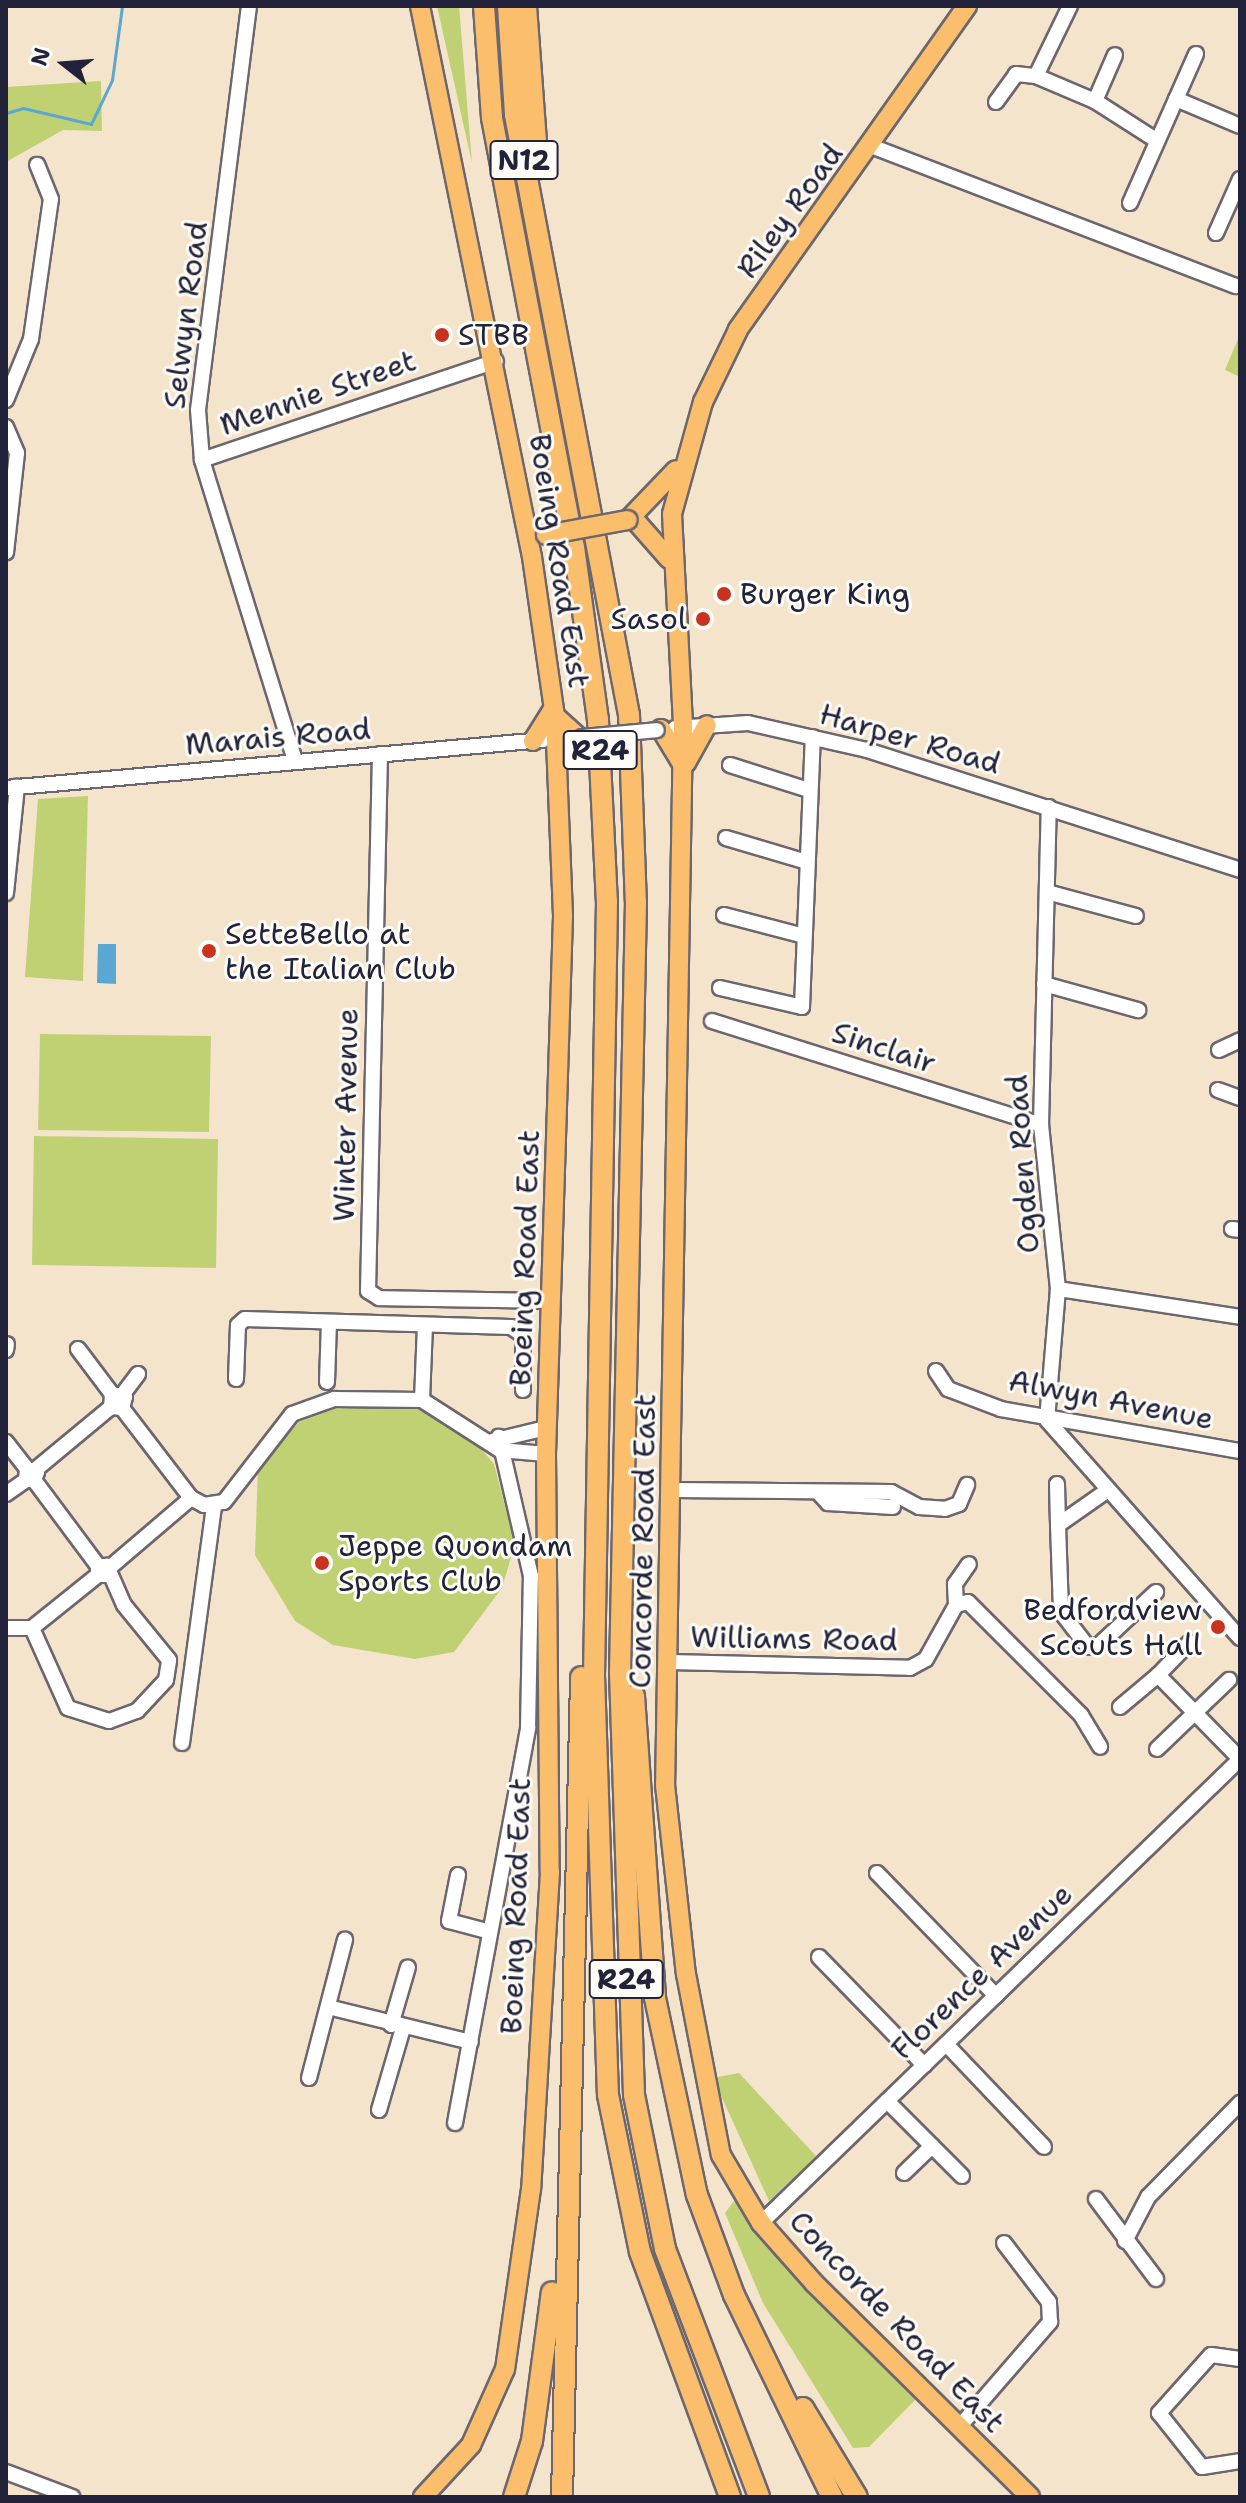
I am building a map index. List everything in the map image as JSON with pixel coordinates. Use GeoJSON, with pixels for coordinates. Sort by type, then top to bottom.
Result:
{"type":"FeatureCollection","features":[{"type":"Feature","properties":{"kind":"highway","name":"R24"},"geometry":{"type":"LineString","coordinates":[[484,6],[494,134],[574,547],[598,720],[607,901],[594,1675],[608,2095],[640,2252],[730,2497]]}},
{"type":"Feature","properties":{"kind":"highway","name":"N12"},"geometry":{"type":"LineString","coordinates":[[508,6],[515,115],[555,312]]}},
{"type":"Feature","properties":{"kind":"highway","name":"R24"},"geometry":{"type":"LineString","coordinates":[[526,6],[532,112],[555,312],[629,715],[636,902],[621,1848],[634,2095],[665,2249],[759,2497]]}},
{"type":"Feature","properties":{"kind":"highway"},"geometry":{"type":"LineString","coordinates":[[626,1440],[639,1839],[655,1998],[697,2195],[734,2295],[832,2497]]}},
{"type":"Feature","properties":{"kind":"highway"},"geometry":{"type":"LineString","coordinates":[[562,2497],[564,2200],[581,1677],[596,1503]]}},
{"type":"Feature","properties":{"kind":"highway"},"geometry":{"type":"LineString","coordinates":[[514,2497],[532,2441],[564,2200]]}},
{"type":"Feature","properties":{"kind":"highway"},"geometry":{"type":"LineString","coordinates":[[734,2295],[857,2497]]}},
{"type":"Feature","properties":{"kind":"main road","name":"Boeing Road East"},"geometry":{"type":"LineString","coordinates":[[420,6],[496,361],[532,557],[554,711],[563,916],[546,1428],[550,1872],[531,2189],[505,2369],[471,2445],[423,2497]]}},
{"type":"Feature","properties":{"kind":"main road","name":"Riley Road"},"geometry":{"type":"LineString","coordinates":[[682,461],[738,330],[871,146],[967,6]]}},
{"type":"Feature","properties":{"kind":"main road"},"geometry":{"type":"LineString","coordinates":[[514,460],[532,523],[545,535]]}},
{"type":"Feature","properties":{"kind":"main road"},"geometry":{"type":"LineString","coordinates":[[532,557],[545,535],[631,520],[682,461]]}},
{"type":"Feature","properties":{"kind":"main road","name":"Concorde Road East"},"geometry":{"type":"LineString","coordinates":[[682,461],[669,559],[683,727],[667,1829],[686,1974],[721,2155],[761,2223],[1030,2497]]}},
{"type":"Feature","properties":{"kind":"main road"},"geometry":{"type":"LineString","coordinates":[[631,520],[669,559]]}},
{"type":"Feature","properties":{"kind":"main road"},"geometry":{"type":"LineString","coordinates":[[679,696],[709,724],[682,769],[660,729],[679,696]]}},
{"type":"Feature","properties":{"kind":"main road"},"geometry":{"type":"LineString","coordinates":[[533,741],[554,711],[578,738],[557,761]]}},
{"type":"Feature","properties":{"kind":"street","name":"Selwyn Road"},"geometry":{"type":"LineString","coordinates":[[249,6],[198,410],[202,460],[295,761]]}},
{"type":"Feature","properties":{"kind":"street"},"geometry":{"type":"LineString","coordinates":[[1036,76],[1070,6]]}},
{"type":"Feature","properties":{"kind":"street"},"geometry":{"type":"LineString","coordinates":[[1130,203],[1196,54]]}},
{"type":"Feature","properties":{"kind":"street"},"geometry":{"type":"LineString","coordinates":[[1095,101],[1115,55]]}},
{"type":"Feature","properties":{"kind":"street"},"geometry":{"type":"LineString","coordinates":[[996,102],[1016,74],[1036,76],[1095,101],[1156,140]]}},
{"type":"Feature","properties":{"kind":"street"},"geometry":{"type":"LineString","coordinates":[[1176,99],[1240,126]]}},
{"type":"Feature","properties":{"kind":"street"},"geometry":{"type":"LineString","coordinates":[[871,146],[1236,286]]}},
{"type":"Feature","properties":{"kind":"street"},"geometry":{"type":"LineString","coordinates":[[6,400],[31,339],[51,199],[37,165]]}},
{"type":"Feature","properties":{"kind":"street"},"geometry":{"type":"LineString","coordinates":[[1216,233],[1240,179]]}},
{"type":"Feature","properties":{"kind":"street","name":"Mennie Street"},"geometry":{"type":"LineString","coordinates":[[202,460],[496,361]]}},
{"type":"Feature","properties":{"kind":"street"},"geometry":{"type":"LineString","coordinates":[[6,427],[17,453],[6,552]]}},
{"type":"Feature","properties":{"kind":"street","name":"Harper Road"},"geometry":{"type":"LineString","coordinates":[[555,739],[709,724],[761,724],[1049,807],[1240,870]]}},
{"type":"Feature","properties":{"kind":"street"},"geometry":{"type":"LineString","coordinates":[[720,988],[800,1009],[813,737]]}},
{"type":"Feature","properties":{"kind":"street","name":"Marais Road"},"geometry":{"type":"LineString","coordinates":[[12,787],[555,739]]}},
{"type":"Feature","properties":{"kind":"street","name":"Winter Avenue"},"geometry":{"type":"LineString","coordinates":[[380,754],[368,1291],[379,1298],[551,1301]]}},
{"type":"Feature","properties":{"kind":"street"},"geometry":{"type":"LineString","coordinates":[[730,765],[809,790]]}},
{"type":"Feature","properties":{"kind":"street"},"geometry":{"type":"LineString","coordinates":[[6,893],[12,787]]}},
{"type":"Feature","properties":{"kind":"street","name":"Ogden Road"},"geometry":{"type":"LineString","coordinates":[[1047,1420],[1058,1289],[1041,1125],[1049,807]]}},
{"type":"Feature","properties":{"kind":"street"},"geometry":{"type":"LineString","coordinates":[[726,838],[807,862]]}},
{"type":"Feature","properties":{"kind":"street"},"geometry":{"type":"LineString","coordinates":[[1047,892],[1136,916]]}},
{"type":"Feature","properties":{"kind":"street"},"geometry":{"type":"LineString","coordinates":[[724,915],[804,936]]}},
{"type":"Feature","properties":{"kind":"street"},"geometry":{"type":"LineString","coordinates":[[1044,984],[1138,1010]]}},
{"type":"Feature","properties":{"kind":"street","name":"Sinclair"},"geometry":{"type":"LineString","coordinates":[[712,1021],[1041,1125]]}},
{"type":"Feature","properties":{"kind":"street"},"geometry":{"type":"LineString","coordinates":[[1219,1050],[1240,1040]]}},
{"type":"Feature","properties":{"kind":"street"},"geometry":{"type":"LineString","coordinates":[[1218,1090],[1240,1098]]}},
{"type":"Feature","properties":{"kind":"street"},"geometry":{"type":"LineString","coordinates":[[1058,1289],[1240,1317]]}},
{"type":"Feature","properties":{"kind":"street"},"geometry":{"type":"LineString","coordinates":[[236,1379],[241,1321],[517,1328],[524,1344],[523,1390]]}},
{"type":"Feature","properties":{"kind":"street"},"geometry":{"type":"LineString","coordinates":[[327,1382],[329,1322]]}},
{"type":"Feature","properties":{"kind":"street"},"geometry":{"type":"LineString","coordinates":[[422,1400],[425,1325]]}},
{"type":"Feature","properties":{"kind":"street"},"geometry":{"type":"LineString","coordinates":[[6,1350],[7,1344]]}},
{"type":"Feature","properties":{"kind":"street"},"geometry":{"type":"LineString","coordinates":[[78,1349],[191,1498],[214,1505],[224,1502],[292,1414],[334,1399],[422,1400],[496,1443],[546,1454]]}},
{"type":"Feature","properties":{"kind":"street","name":"Alwyn Avenue"},"geometry":{"type":"LineString","coordinates":[[936,1371],[948,1389],[1047,1420],[1240,1451]]}},
{"type":"Feature","properties":{"kind":"street"},"geometry":{"type":"LineString","coordinates":[[6,1494],[117,1401],[138,1374]]}},
{"type":"Feature","properties":{"kind":"street"},"geometry":{"type":"LineString","coordinates":[[1047,1420],[1240,1638]]}},
{"type":"Feature","properties":{"kind":"street"},"geometry":{"type":"LineString","coordinates":[[496,1443],[546,1428]]}},
{"type":"Feature","properties":{"kind":"street"},"geometry":{"type":"LineString","coordinates":[[6,1442],[169,1660],[166,1680],[137,1711],[109,1721],[68,1708],[32,1628]]}},
{"type":"Feature","properties":{"kind":"street"},"geometry":{"type":"LineString","coordinates":[[455,2123],[471,2042],[487,1931],[524,1770],[529,1700],[528,1555],[496,1443]]}},
{"type":"Feature","properties":{"kind":"street"},"geometry":{"type":"LineString","coordinates":[[1057,1484],[1061,1612],[1088,1647],[1099,1645],[1156,1592]]}},
{"type":"Feature","properties":{"kind":"street"},"geometry":{"type":"LineString","coordinates":[[673,1490],[891,1492],[912,1505],[945,1509],[959,1504],[967,1485]]}},
{"type":"Feature","properties":{"kind":"street"},"geometry":{"type":"LineString","coordinates":[[1058,1525],[1108,1490]]}},
{"type":"Feature","properties":{"kind":"street"},"geometry":{"type":"LineString","coordinates":[[818,1492],[828,1503],[893,1507]]}},
{"type":"Feature","properties":{"kind":"street"},"geometry":{"type":"LineString","coordinates":[[6,1628],[32,1628],[191,1498]]}},
{"type":"Feature","properties":{"kind":"street"},"geometry":{"type":"LineString","coordinates":[[182,1743],[214,1505]]}},
{"type":"Feature","properties":{"kind":"street","name":"Williams Road"},"geometry":{"type":"LineString","coordinates":[[670,1662],[910,1668],[926,1659],[956,1605],[955,1584],[969,1564]]}},
{"type":"Feature","properties":{"kind":"street"},"geometry":{"type":"LineString","coordinates":[[956,1605],[976,1605],[1099,1734],[1100,1747]]}},
{"type":"Feature","properties":{"kind":"street"},"geometry":{"type":"LineString","coordinates":[[1120,1707],[1189,1643]]}},
{"type":"Feature","properties":{"kind":"street"},"geometry":{"type":"LineString","coordinates":[[1158,1675],[1240,1759]]}},
{"type":"Feature","properties":{"kind":"street"},"geometry":{"type":"LineString","coordinates":[[1157,1749],[1229,1680]]}},
{"type":"Feature","properties":{"kind":"street","name":"Florence Avenue"},"geometry":{"type":"LineString","coordinates":[[761,2223],[1240,1759]]}},
{"type":"Feature","properties":{"kind":"street"},"geometry":{"type":"LineString","coordinates":[[877,1873],[996,1996]]}},
{"type":"Feature","properties":{"kind":"street"},"geometry":{"type":"LineString","coordinates":[[458,1875],[449,1921],[487,1931]]}},
{"type":"Feature","properties":{"kind":"street"},"geometry":{"type":"LineString","coordinates":[[309,2078],[345,1940]]}},
{"type":"Feature","properties":{"kind":"street"},"geometry":{"type":"LineString","coordinates":[[819,1957],[924,2065]]}},
{"type":"Feature","properties":{"kind":"street"},"geometry":{"type":"LineString","coordinates":[[379,2110],[408,1967]]}},
{"type":"Feature","properties":{"kind":"street"},"geometry":{"type":"LineString","coordinates":[[328,2007],[471,2042]]}},
{"type":"Feature","properties":{"kind":"street"},"geometry":{"type":"LineString","coordinates":[[946,2044],[1044,2147]]}},
{"type":"Feature","properties":{"kind":"street"},"geometry":{"type":"LineString","coordinates":[[887,2101],[962,2176]]}},
{"type":"Feature","properties":{"kind":"street"},"geometry":{"type":"LineString","coordinates":[[1125,2241],[1162,2180],[1240,2103]]}},
{"type":"Feature","properties":{"kind":"street"},"geometry":{"type":"LineString","coordinates":[[904,2173],[932,2146]]}},
{"type":"Feature","properties":{"kind":"street"},"geometry":{"type":"LineString","coordinates":[[1096,2199],[1156,2279]]}},
{"type":"Feature","properties":{"kind":"street"},"geometry":{"type":"LineString","coordinates":[[960,2426],[1046,2328],[1051,2310],[1004,2243]]}},
{"type":"Feature","properties":{"kind":"street"},"geometry":{"type":"LineString","coordinates":[[1240,2359],[1211,2355],[1159,2413],[1202,2467],[1240,2461]]}},
{"type":"Feature","properties":{"kind":"street"},"geometry":{"type":"LineString","coordinates":[[6,2472],[72,2497]]}},
{"type":"Feature","properties":{"kind":"green space"},"geometry":{"type":"Polygon","coordinates":[[[437,6],[459,6],[472,163],[437,6]]]}},
{"type":"Feature","properties":{"kind":"green space"},"geometry":{"type":"Polygon","coordinates":[[[101,81],[102,131],[63,130],[6,162],[6,87],[101,81]]]}},
{"type":"Feature","properties":{"kind":"green space"},"geometry":{"type":"Polygon","coordinates":[[[1240,334],[1240,377],[1225,370],[1240,334]]]}},
{"type":"Feature","properties":{"kind":"green space"},"geometry":{"type":"Polygon","coordinates":[[[88,796],[83,981],[25,977],[38,799],[88,796]]]}},
{"type":"Feature","properties":{"kind":"green space"},"geometry":{"type":"Polygon","coordinates":[[[40,1034],[211,1036],[209,1132],[38,1130],[40,1034]]]}},
{"type":"Feature","properties":{"kind":"green space"},"geometry":{"type":"Polygon","coordinates":[[[34,1136],[218,1139],[216,1268],[32,1265],[34,1136]]]}},
{"type":"Feature","properties":{"kind":"green space"},"geometry":{"type":"Polygon","coordinates":[[[348,1404],[424,1408],[473,1439],[494,1464],[515,1544],[502,1588],[454,1652],[415,1659],[333,1645],[295,1621],[255,1555],[258,1467],[299,1422],[348,1404]]]}},
{"type":"Feature","properties":{"kind":"green space"},"geometry":{"type":"Polygon","coordinates":[[[739,2073],[816,2156],[769,2201],[713,2078],[739,2073]]]}},
{"type":"Feature","properties":{"kind":"green space"},"geometry":{"type":"Polygon","coordinates":[[[736,2198],[919,2383],[917,2398],[869,2447],[853,2448],[763,2303],[725,2213],[736,2198]]]}},
{"type":"Feature","properties":{"kind":"water"},"geometry":{"type":"Polygon","coordinates":[[[98,944],[116,944],[116,984],[97,983],[98,944]]]}},
{"type":"Feature","properties":{"kind":"waterway"},"geometry":{"type":"LineString","coordinates":[[6,113],[23,108],[91,124],[112,80],[122,6]]}},
{"type":"Feature","properties":{"kind":"place","name":"STBB"},"geometry":{"type":"Point","coordinates":[442,335]}},
{"type":"Feature","properties":{"kind":"place","name":"Burger King"},"geometry":{"type":"Point","coordinates":[724,594]}},
{"type":"Feature","properties":{"kind":"place","name":"Sasol"},"geometry":{"type":"Point","coordinates":[703,619]}},
{"type":"Feature","properties":{"kind":"place","name":"SetteBello at the Italian Club"},"geometry":{"type":"Point","coordinates":[209,951]}},
{"type":"Feature","properties":{"kind":"place","name":"Jeppe Quondam Sports Club"},"geometry":{"type":"Point","coordinates":[322,1563]}},
{"type":"Feature","properties":{"kind":"place","name":"Bedfordview Scouts Hall"},"geometry":{"type":"Point","coordinates":[1218,1627]}}]}
